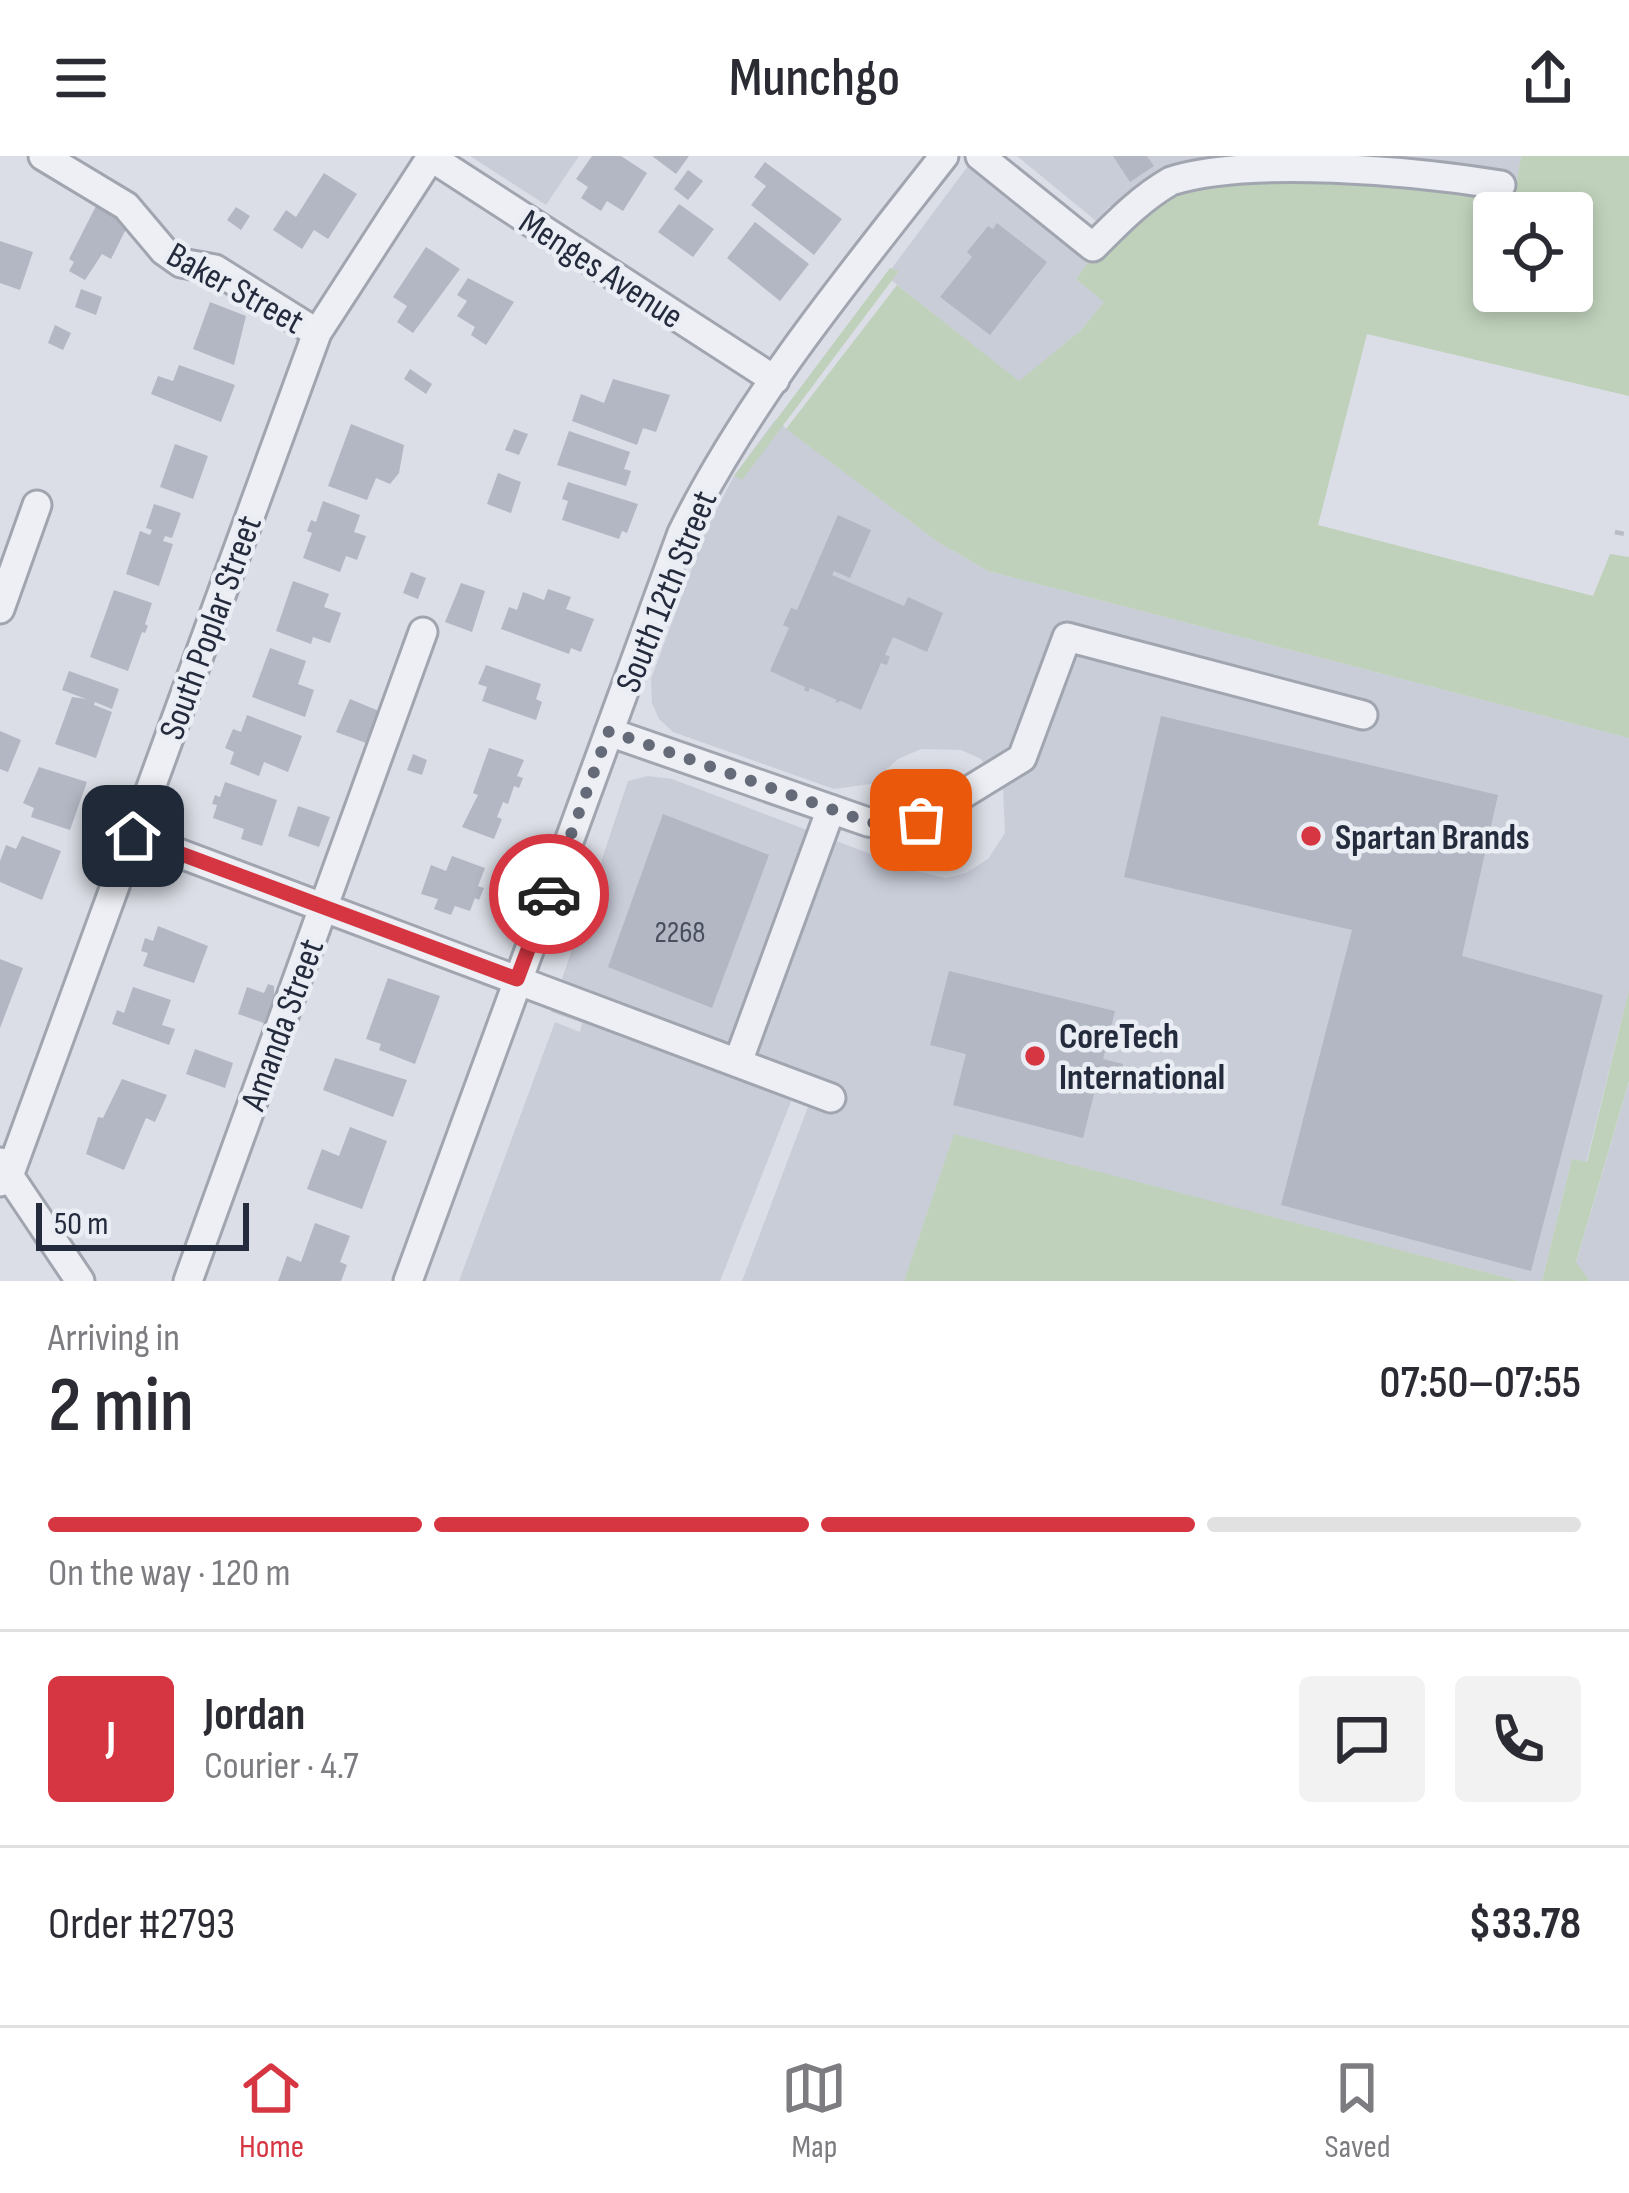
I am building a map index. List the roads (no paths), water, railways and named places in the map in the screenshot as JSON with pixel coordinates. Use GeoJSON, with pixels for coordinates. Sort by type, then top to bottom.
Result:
{"type":"FeatureCollection","features":[{"type":"Feature","properties":{"kind":"street","name":"Baker Street"},"geometry":{"type":"LineString","coordinates":[[43,156],[126,206],[164,251],[181,263],[228,276],[317,332]]}},
{"type":"Feature","properties":{"kind":"street","name":"South 12th Street"},"geometry":{"type":"LineString","coordinates":[[408,1281],[682,533],[712,473],[775,380],[944,156]]}},
{"type":"Feature","properties":{"kind":"street"},"geometry":{"type":"LineString","coordinates":[[980,156],[1093,247],[1144,199],[1173,180],[1244,160],[1344,164],[1501,185]]}},
{"type":"Feature","properties":{"kind":"street","name":"South Poplar Street"},"geometry":{"type":"LineString","coordinates":[[3,1173],[133,836],[317,332],[430,157]]}},
{"type":"Feature","properties":{"kind":"street","name":"Menges Avenue"},"geometry":{"type":"LineString","coordinates":[[430,157],[775,380]]}},
{"type":"Feature","properties":{"kind":"street"},"geometry":{"type":"LineString","coordinates":[[0,609],[37,505]]}},
{"type":"Feature","properties":{"kind":"street","name":"Amanda Street"},"geometry":{"type":"LineString","coordinates":[[188,1281],[423,632]]}},
{"type":"Feature","properties":{"kind":"street"},"geometry":{"type":"LineString","coordinates":[[609,731],[868,822],[893,825],[921,820],[949,806],[1022,758],[1067,637],[1363,715]]}},
{"type":"Feature","properties":{"kind":"street"},"geometry":{"type":"LineString","coordinates":[[738,1062],[831,809]]}},
{"type":"Feature","properties":{"kind":"street"},"geometry":{"type":"LineString","coordinates":[[133,836],[831,1098]]}},
{"type":"Feature","properties":{"kind":"street"},"geometry":{"type":"LineString","coordinates":[[3,1173],[80,1281]]}},
{"type":"Feature","properties":{"kind":"place","name":"Spartan Brands"},"geometry":{"type":"Point","coordinates":[1311,836]}},
{"type":"Feature","properties":{"kind":"place","name":"CoreTech International"},"geometry":{"type":"Point","coordinates":[1035,1056]}}]}
